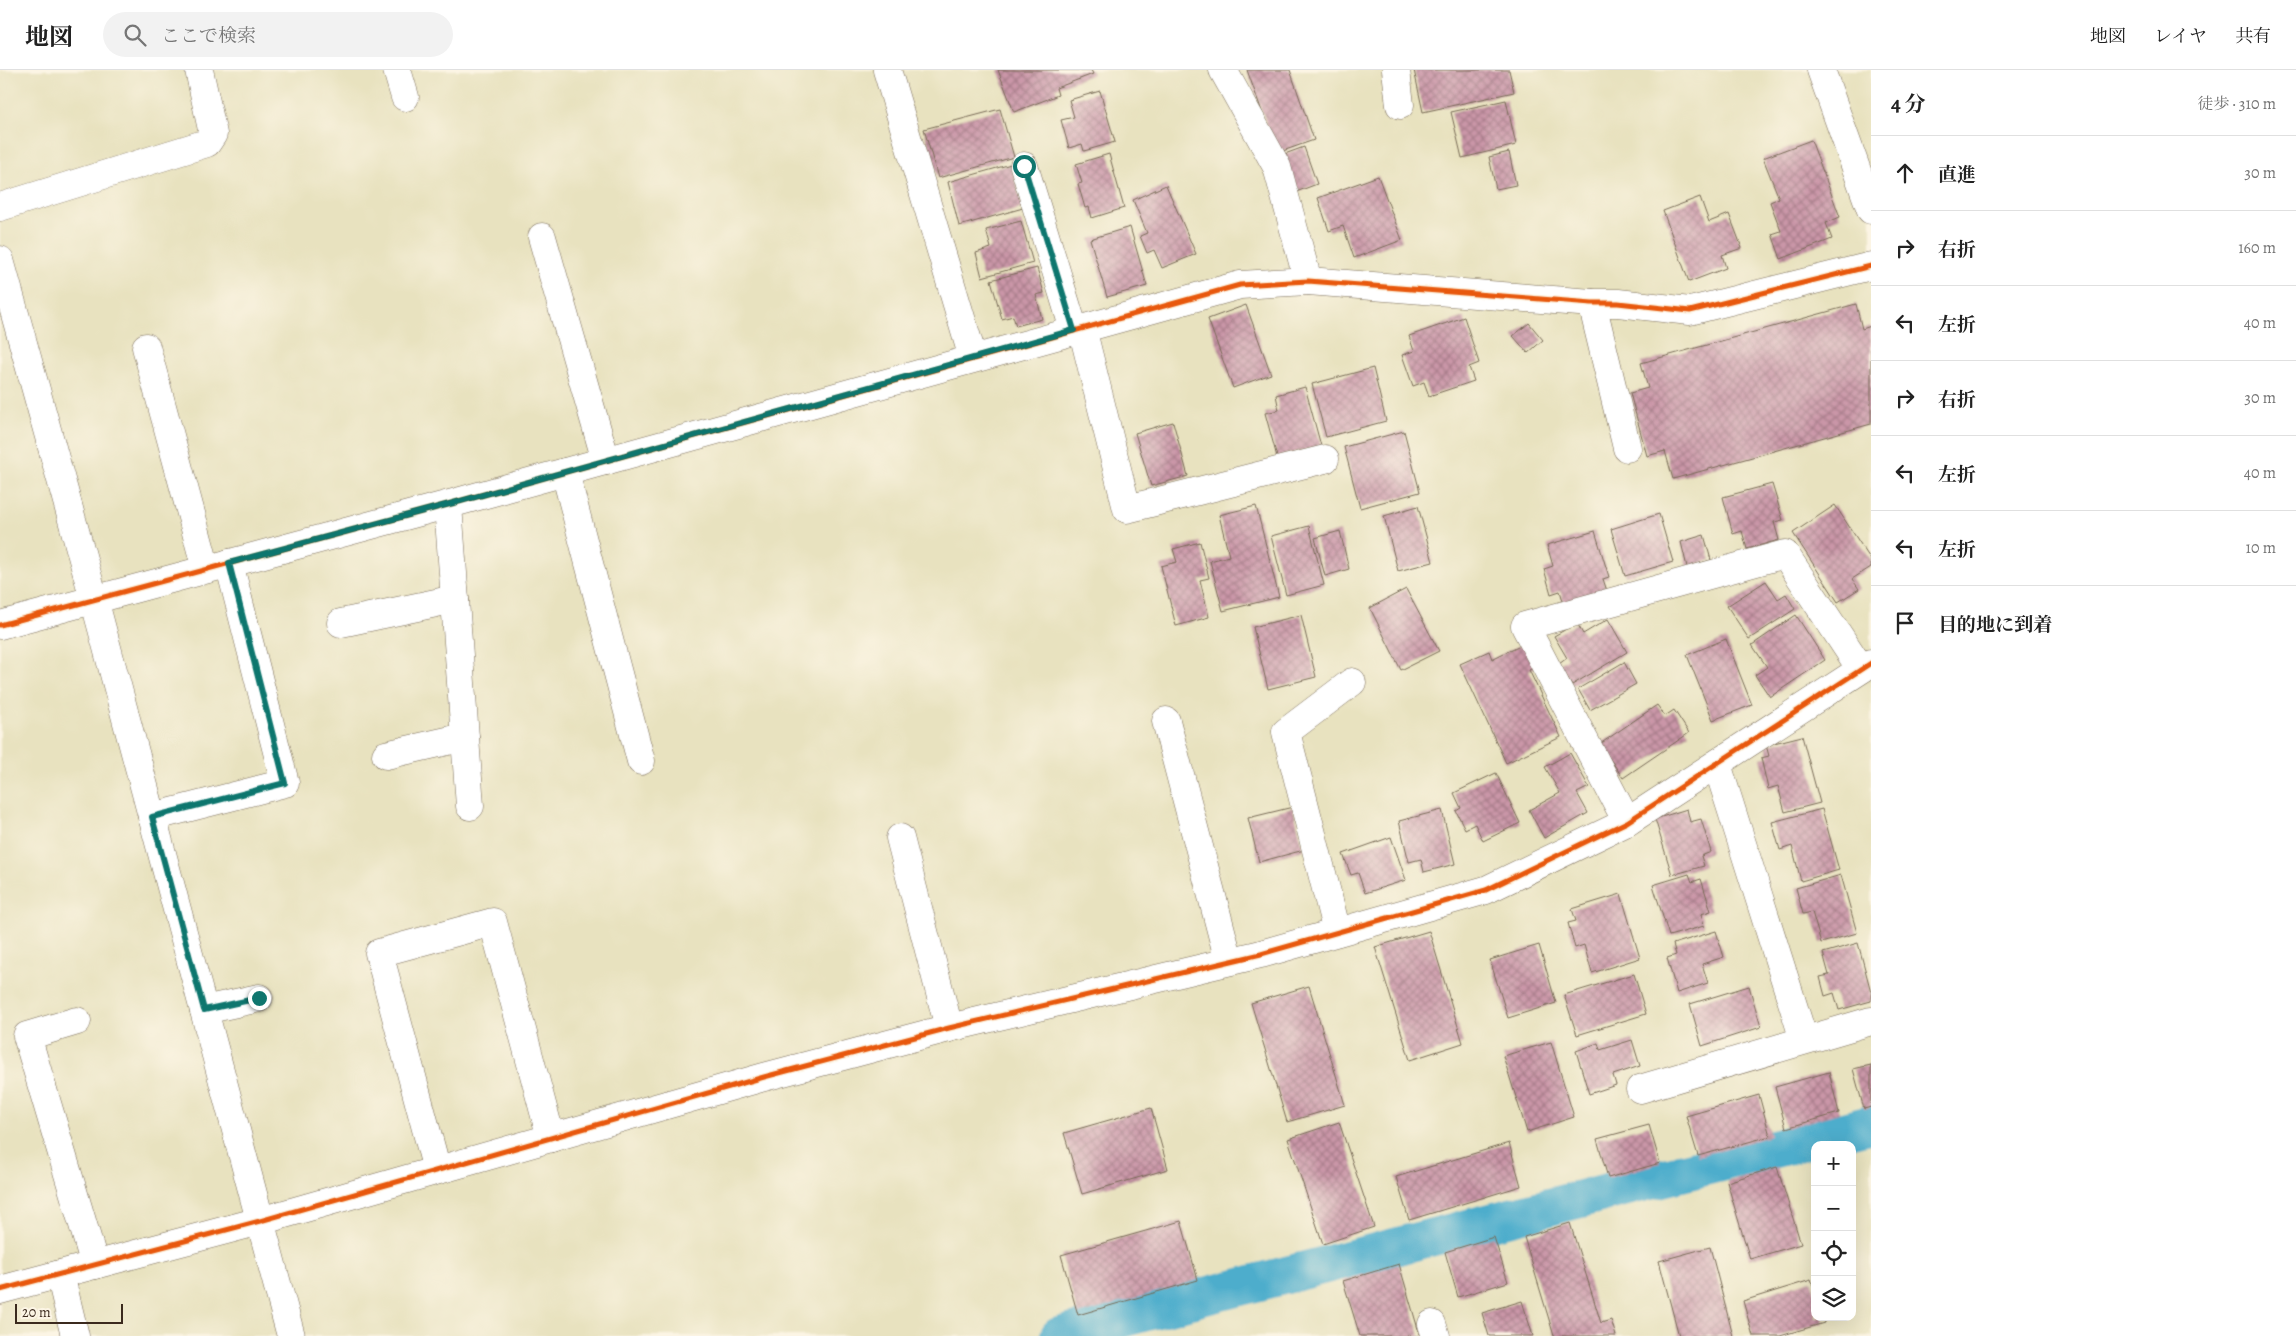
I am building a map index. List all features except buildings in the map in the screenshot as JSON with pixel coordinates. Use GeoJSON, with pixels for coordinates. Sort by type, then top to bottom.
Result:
{"type":"FeatureCollection","features":[{"type":"Feature","properties":{"kind":"street"},"geometry":{"type":"LineString","coordinates":[[0,207],[207,143],[213,134],[198,70]]}},
{"type":"Feature","properties":{"kind":"street"},"geometry":{"type":"LineString","coordinates":[[397,70],[405,97]]}},
{"type":"Feature","properties":{"kind":"street"},"geometry":{"type":"LineString","coordinates":[[887,70],[973,358]]}},
{"type":"Feature","properties":{"kind":"street"},"geometry":{"type":"LineString","coordinates":[[1223,70],[1278,167],[1308,281]]}},
{"type":"Feature","properties":{"kind":"street"},"geometry":{"type":"LineString","coordinates":[[1396,70],[1400,105]]}},
{"type":"Feature","properties":{"kind":"street"},"geometry":{"type":"LineString","coordinates":[[1821,70],[1871,210]]}},
{"type":"Feature","properties":{"kind":"street"},"geometry":{"type":"LineString","coordinates":[[1024,166],[1078,329],[1127,509],[1326,459]]}},
{"type":"Feature","properties":{"kind":"street"},"geometry":{"type":"LineString","coordinates":[[542,237],[606,461]]}},
{"type":"Feature","properties":{"kind":"street"},"geometry":{"type":"LineString","coordinates":[[0,260],[94,599],[290,1336]]}},
{"type":"Feature","properties":{"kind":"street"},"geometry":{"type":"LineString","coordinates":[[0,625],[448,505],[1240,284],[1308,281],[1592,303],[1618,303],[1690,311],[1871,266]]}},
{"type":"Feature","properties":{"kind":"street"},"geometry":{"type":"LineString","coordinates":[[1592,303],[1627,448]]}},
{"type":"Feature","properties":{"kind":"street"},"geometry":{"type":"LineString","coordinates":[[146,347],[285,783],[152,817]]}},
{"type":"Feature","properties":{"kind":"street"},"geometry":{"type":"LineString","coordinates":[[565,472],[642,761]]}},
{"type":"Feature","properties":{"kind":"street"},"geometry":{"type":"LineString","coordinates":[[448,505],[470,806]]}},
{"type":"Feature","properties":{"kind":"street"},"geometry":{"type":"LineString","coordinates":[[0,1290],[260,1221],[764,1077],[949,1028],[1229,961],[1486,890],[1627,822],[1866,666],[1786,554],[1525,626],[1627,822]]}},
{"type":"Feature","properties":{"kind":"street"},"geometry":{"type":"LineString","coordinates":[[341,623],[455,599]]}},
{"type":"Feature","properties":{"kind":"street"},"geometry":{"type":"LineString","coordinates":[[1337,932],[1286,732],[1352,682]]}},
{"type":"Feature","properties":{"kind":"street"},"geometry":{"type":"LineString","coordinates":[[1166,721],[1229,961]]}},
{"type":"Feature","properties":{"kind":"street"},"geometry":{"type":"LineString","coordinates":[[386,755],[465,737]]}},
{"type":"Feature","properties":{"kind":"street"},"geometry":{"type":"LineString","coordinates":[[1717,764],[1804,1040]]}},
{"type":"Feature","properties":{"kind":"street"},"geometry":{"type":"LineString","coordinates":[[900,838],[949,1028]]}},
{"type":"Feature","properties":{"kind":"street"},"geometry":{"type":"LineString","coordinates":[[437,1170],[379,954],[493,922],[551,1138]]}},
{"type":"Feature","properties":{"kind":"street"},"geometry":{"type":"LineString","coordinates":[[204,1010],[259,998]]}},
{"type":"Feature","properties":{"kind":"street"},"geometry":{"type":"LineString","coordinates":[[77,1021],[27,1036],[95,1265]]}},
{"type":"Feature","properties":{"kind":"street"},"geometry":{"type":"LineString","coordinates":[[1640,1089],[1871,1021]]}},
{"type":"Feature","properties":{"kind":"street"},"geometry":{"type":"LineString","coordinates":[[60,1274],[74,1336]]}},
{"type":"Feature","properties":{"kind":"waterway"},"geometry":{"type":"LineString","coordinates":[[1059,1336],[1205,1296],[1871,1124]]}},
{"type":"Feature","properties":{"kind":"cycle path"},"geometry":{"type":"LineString","coordinates":[[0,625],[457,502],[1240,285],[1308,281],[1592,303],[1618,303],[1690,311],[1871,266]]}},
{"type":"Feature","properties":{"kind":"cycle path"},"geometry":{"type":"LineString","coordinates":[[0,1290],[260,1221],[764,1077],[949,1028],[1261,954],[1486,890],[1627,822],[1871,663]]}},
{"type":"Feature","properties":{"kind":"route"},"geometry":{"type":"LineString","coordinates":[[259,998],[204,1010],[152,817],[285,783],[229,563],[457,502],[1074,330],[1024,166]]}}]}
